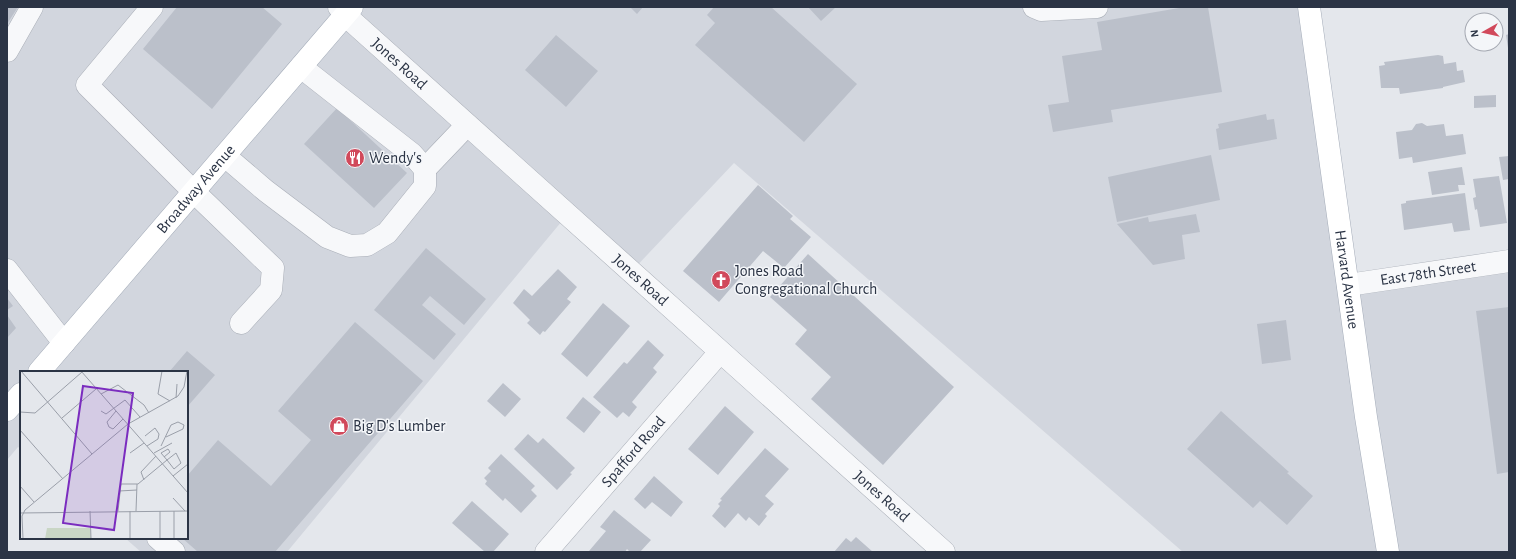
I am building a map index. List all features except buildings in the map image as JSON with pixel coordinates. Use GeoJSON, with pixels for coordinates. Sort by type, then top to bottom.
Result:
{"type":"FeatureCollection","features":[{"type":"Feature","properties":{"kind":"main road","name":"Harvard Avenue"},"geometry":{"type":"LineString","coordinates":[[1309,7],[1366,417],[1388,552]]}},
{"type":"Feature","properties":{"kind":"main road","name":"Broadway Avenue"},"geometry":{"type":"LineString","coordinates":[[41,371],[301,67],[345,10]]}},
{"type":"Feature","properties":{"kind":"street"},"geometry":{"type":"LineString","coordinates":[[7,51],[32,7]]}},
{"type":"Feature","properties":{"kind":"street"},"geometry":{"type":"LineString","coordinates":[[152,7],[87,85],[194,192],[273,268],[271,290],[241,323]]}},
{"type":"Feature","properties":{"kind":"street"},"geometry":{"type":"LineString","coordinates":[[1034,7],[1041,10],[1085,7]]}},
{"type":"Feature","properties":{"kind":"street","name":"Jones Road"},"geometry":{"type":"LineString","coordinates":[[345,10],[467,125],[944,552]]}},
{"type":"Feature","properties":{"kind":"street"},"geometry":{"type":"LineString","coordinates":[[225,156],[266,192],[327,237],[350,246],[367,245],[387,233],[410,207],[425,186],[425,169],[412,154],[301,67]]}},
{"type":"Feature","properties":{"kind":"street"},"geometry":{"type":"LineString","coordinates":[[425,169],[467,125]]}},
{"type":"Feature","properties":{"kind":"street","name":"East 78th Street"},"geometry":{"type":"LineString","coordinates":[[1348,285],[1509,261]]}},
{"type":"Feature","properties":{"kind":"street"},"geometry":{"type":"LineString","coordinates":[[7,270],[64,343]]}},
{"type":"Feature","properties":{"kind":"street","name":"Spafford Road"},"geometry":{"type":"LineString","coordinates":[[546,552],[720,352]]}},
{"type":"Feature","properties":{"kind":"street"},"geometry":{"type":"LineString","coordinates":[[159,539],[174,552]]}},
{"type":"Feature","properties":{"kind":"shaded area"},"geometry":{"type":"Polygon","coordinates":[[[7,7],[1309,7],[1348,285],[1509,261],[1509,552],[1183,552],[734,163],[631,272],[567,215],[287,552],[141,552],[126,539],[188,539],[188,371],[20,371],[20,448],[18,447],[7,460],[7,7]]]}},
{"type":"Feature","properties":{"kind":"place","name":"Wendy's"},"geometry":{"type":"Point","coordinates":[355,158]}},
{"type":"Feature","properties":{"kind":"place","name":"Jones Road Congregational Church"},"geometry":{"type":"Point","coordinates":[721,280]}},
{"type":"Feature","properties":{"kind":"place","name":"Big D's Lumber"},"geometry":{"type":"Point","coordinates":[339,426]}}]}
